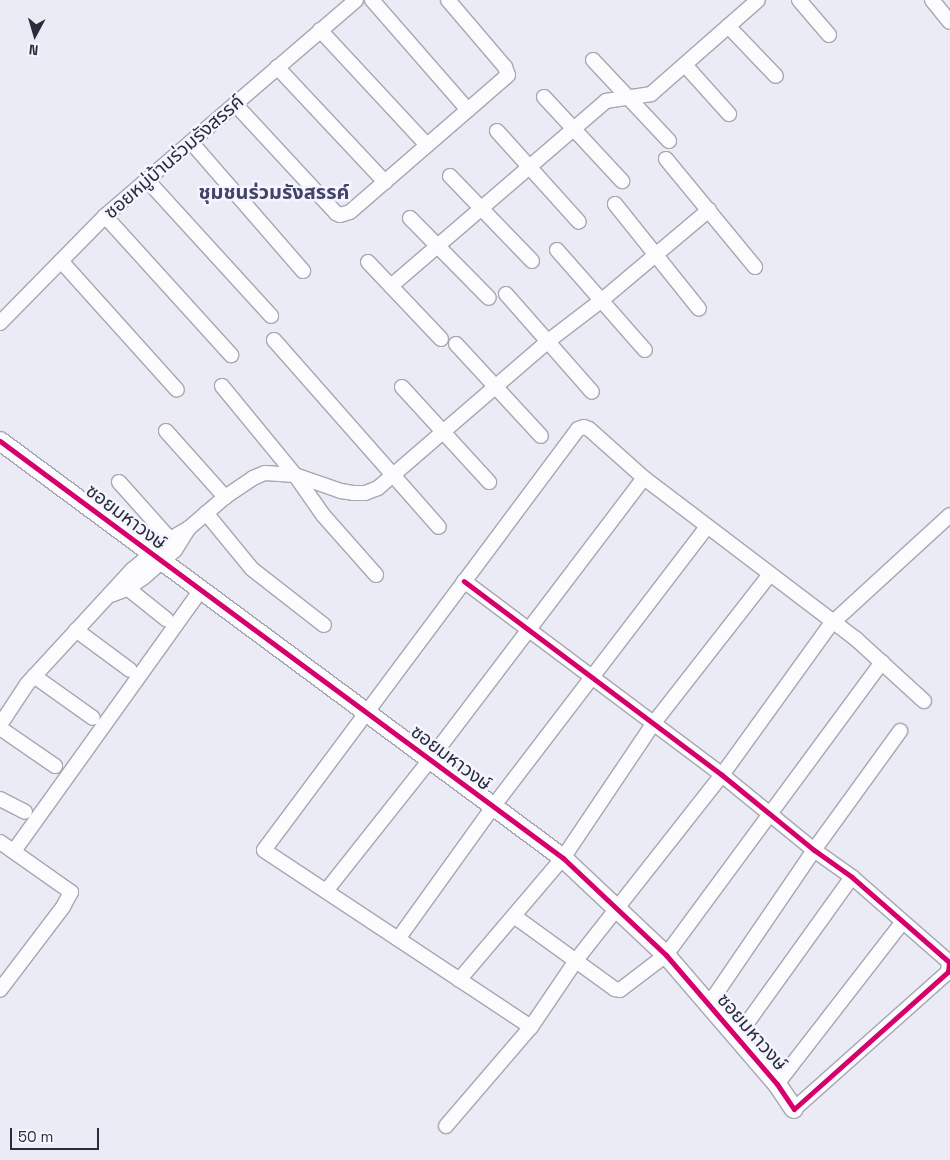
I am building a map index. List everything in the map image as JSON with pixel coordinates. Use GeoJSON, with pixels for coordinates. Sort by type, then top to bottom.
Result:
{"type":"FeatureCollection","features":[{"type":"Feature","properties":{"kind":"street","name":"ซอยหมู่บ้านร่วมรังสรรค์"},"geometry":{"type":"LineString","coordinates":[[0,323],[104,216],[356,0]]}},
{"type":"Feature","properties":{"kind":"street"},"geometry":{"type":"LineString","coordinates":[[372,0],[468,110]]}},
{"type":"Feature","properties":{"kind":"street"},"geometry":{"type":"LineString","coordinates":[[235,104],[340,215],[350,212],[506,78],[507,71],[448,0]]}},
{"type":"Feature","properties":{"kind":"street"},"geometry":{"type":"LineString","coordinates":[[391,286],[606,101],[652,94],[758,0]]}},
{"type":"Feature","properties":{"kind":"street"},"geometry":{"type":"LineString","coordinates":[[799,0],[829,35]]}},
{"type":"Feature","properties":{"kind":"street"},"geometry":{"type":"LineString","coordinates":[[932,0],[950,22]]}},
{"type":"Feature","properties":{"kind":"street"},"geometry":{"type":"LineString","coordinates":[[728,26],[776,76]]}},
{"type":"Feature","properties":{"kind":"street"},"geometry":{"type":"LineString","coordinates":[[320,30],[427,145]]}},
{"type":"Feature","properties":{"kind":"street"},"geometry":{"type":"LineString","coordinates":[[592,60],[669,141]]}},
{"type":"Feature","properties":{"kind":"street"},"geometry":{"type":"LineString","coordinates":[[685,65],[730,114]]}},
{"type":"Feature","properties":{"kind":"street"},"geometry":{"type":"LineString","coordinates":[[277,67],[385,182]]}},
{"type":"Feature","properties":{"kind":"street"},"geometry":{"type":"LineString","coordinates":[[544,97],[622,181]]}},
{"type":"Feature","properties":{"kind":"street"},"geometry":{"type":"LineString","coordinates":[[497,131],[579,222]]}},
{"type":"Feature","properties":{"kind":"street"},"geometry":{"type":"LineString","coordinates":[[191,142],[303,271]]}},
{"type":"Feature","properties":{"kind":"street"},"geometry":{"type":"LineString","coordinates":[[666,158],[755,267]]}},
{"type":"Feature","properties":{"kind":"street"},"geometry":{"type":"LineString","coordinates":[[450,176],[532,260]]}},
{"type":"Feature","properties":{"kind":"street"},"geometry":{"type":"LineString","coordinates":[[147,180],[271,316]]}},
{"type":"Feature","properties":{"kind":"street"},"geometry":{"type":"LineString","coordinates":[[615,204],[699,309]]}},
{"type":"Feature","properties":{"kind":"street"},"geometry":{"type":"LineString","coordinates":[[55,766],[0,726],[34,676],[111,594],[124,586],[156,558],[170,539],[189,528],[226,497],[253,478],[265,473],[295,475],[341,491],[353,493],[365,493],[378,488],[547,342],[602,300],[709,210]]}},
{"type":"Feature","properties":{"kind":"street"},"geometry":{"type":"LineString","coordinates":[[104,216],[230,355]]}},
{"type":"Feature","properties":{"kind":"street"},"geometry":{"type":"LineString","coordinates":[[410,218],[489,298]]}},
{"type":"Feature","properties":{"kind":"street"},"geometry":{"type":"LineString","coordinates":[[557,250],[645,350]]}},
{"type":"Feature","properties":{"kind":"street"},"geometry":{"type":"LineString","coordinates":[[61,261],[177,390]]}},
{"type":"Feature","properties":{"kind":"street"},"geometry":{"type":"LineString","coordinates":[[368,262],[442,340]]}},
{"type":"Feature","properties":{"kind":"street"},"geometry":{"type":"LineString","coordinates":[[506,294],[592,392]]}},
{"type":"Feature","properties":{"kind":"street"},"geometry":{"type":"LineString","coordinates":[[274,340],[439,528]]}},
{"type":"Feature","properties":{"kind":"street"},"geometry":{"type":"LineString","coordinates":[[456,344],[540,436]]}},
{"type":"Feature","properties":{"kind":"street"},"geometry":{"type":"LineString","coordinates":[[222,386],[295,475],[323,516],[376,575]]}},
{"type":"Feature","properties":{"kind":"street"},"geometry":{"type":"LineString","coordinates":[[402,387],[489,482]]}},
{"type":"Feature","properties":{"kind":"street"},"geometry":{"type":"LineString","coordinates":[[531,1027],[264,850],[580,427],[589,429],[644,478],[832,623],[924,701]]}},
{"type":"Feature","properties":{"kind":"street"},"geometry":{"type":"LineString","coordinates":[[166,431],[226,497]]}},
{"type":"Feature","properties":{"kind":"street","name":"ซอยมหาวงษ์"},"geometry":{"type":"LineString","coordinates":[[0,441],[200,591],[366,712],[429,762],[562,858],[666,955],[777,1084],[794,1109]]}},
{"type":"Feature","properties":{"kind":"street"},"geometry":{"type":"LineString","coordinates":[[326,891],[429,762],[644,478]]}},
{"type":"Feature","properties":{"kind":"street"},"geometry":{"type":"LineString","coordinates":[[119,482],[170,539]]}},
{"type":"Feature","properties":{"kind":"street"},"geometry":{"type":"LineString","coordinates":[[206,513],[252,569],[324,625]]}},
{"type":"Feature","properties":{"kind":"street"},"geometry":{"type":"LineString","coordinates":[[446,1126],[531,1027],[576,959],[617,910],[722,775],[832,623],[950,515]]}},
{"type":"Feature","properties":{"kind":"street"},"geometry":{"type":"LineString","coordinates":[[398,939],[492,808],[591,676],[707,527]]}},
{"type":"Feature","properties":{"kind":"street"},"geometry":{"type":"LineString","coordinates":[[156,558],[175,550],[189,528]]}},
{"type":"Feature","properties":{"kind":"street"},"geometry":{"type":"LineString","coordinates":[[459,980],[562,858],[653,724],[770,574]]}},
{"type":"Feature","properties":{"kind":"street"},"geometry":{"type":"LineString","coordinates":[[464,581],[722,775],[814,850],[852,877],[902,923],[949,962],[948,972],[794,1109]]}},
{"type":"Feature","properties":{"kind":"street"},"geometry":{"type":"LineString","coordinates":[[124,586],[166,618]]}},
{"type":"Feature","properties":{"kind":"street"},"geometry":{"type":"LineString","coordinates":[[14,851],[200,591]]}},
{"type":"Feature","properties":{"kind":"street"},"geometry":{"type":"LineString","coordinates":[[76,630],[130,670]]}},
{"type":"Feature","properties":{"kind":"street"},"geometry":{"type":"LineString","coordinates":[[514,916],[615,989],[620,990],[666,955],[881,663]]}},
{"type":"Feature","properties":{"kind":"street"},"geometry":{"type":"LineString","coordinates":[[34,676],[93,718]]}},
{"type":"Feature","properties":{"kind":"street"},"geometry":{"type":"LineString","coordinates":[[709,1004],[814,850],[900,731]]}},
{"type":"Feature","properties":{"kind":"street"},"geometry":{"type":"LineString","coordinates":[[0,799],[25,812]]}},
{"type":"Feature","properties":{"kind":"street"},"geometry":{"type":"LineString","coordinates":[[0,842],[71,892],[63,907],[0,990]]}},
{"type":"Feature","properties":{"kind":"street"},"geometry":{"type":"LineString","coordinates":[[737,1037],[852,877]]}},
{"type":"Feature","properties":{"kind":"street"},"geometry":{"type":"LineString","coordinates":[[777,1084],[902,923]]}},
{"type":"Feature","properties":{"kind":"cycle path"},"geometry":{"type":"LineString","coordinates":[[0,441],[563,858],[666,955],[777,1084],[794,1109],[948,972],[949,962],[852,877],[814,850],[722,775],[464,581]]}},
{"type":"Feature","properties":{"kind":"district","name":"ชุมชนร่วมรังสรรค์"},"geometry":{"type":"Point","coordinates":[274,192]}}]}
